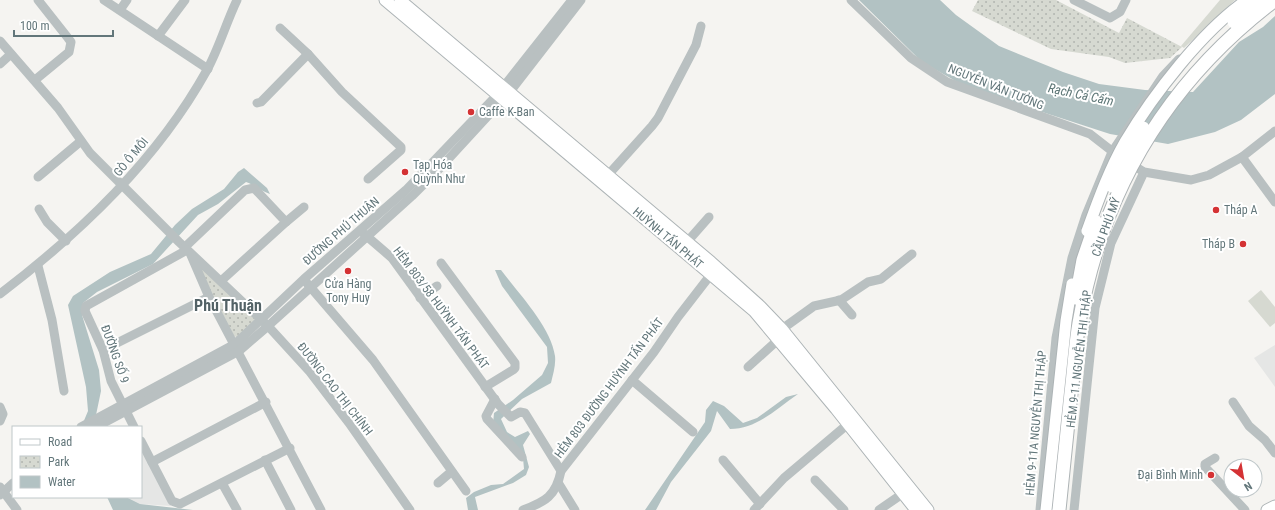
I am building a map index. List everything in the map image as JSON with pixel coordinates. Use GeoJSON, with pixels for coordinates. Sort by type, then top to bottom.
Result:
{"type":"FeatureCollection","features":[{"type":"Feature","properties":{"kind":"highway","name":"CẦU PHÚ MỸ"},"geometry":{"type":"LineString","coordinates":[[1051,510],[1072,319],[1084,260],[1101,210],[1133,144],[1172,87],[1221,34],[1260,0]]}},
{"type":"Feature","properties":{"kind":"highway","name":"CẦU PHÚ MỸ"},"geometry":{"type":"LineString","coordinates":[[1061,510],[1079,325],[1093,263],[1107,218],[1136,157],[1152,129],[1178,94],[1235,32],[1275,0]]}},
{"type":"Feature","properties":{"kind":"main road","name":"HUỲNH TẤN PHÁT"},"geometry":{"type":"LineString","coordinates":[[385,0],[503,94],[709,268],[760,306],[906,491],[916,510]]}},
{"type":"Feature","properties":{"kind":"main road","name":"HUỲNH TẤN PHÁT"},"geometry":{"type":"LineString","coordinates":[[400,0],[503,94]]}},
{"type":"Feature","properties":{"kind":"main road","name":"CẦU PHÚ MỸ"},"geometry":{"type":"LineString","coordinates":[[1046,510],[1068,308],[1078,259],[1096,206],[1125,143],[1166,83],[1204,39],[1247,0]]}},
{"type":"Feature","properties":{"kind":"main road","name":"CẦU PHÚ MỸ"},"geometry":{"type":"LineString","coordinates":[[1061,510],[1081,326],[1103,237],[1116,202],[1151,137],[1187,89],[1221,50],[1275,5]]}},
{"type":"Feature","properties":{"kind":"main road","name":"HUỲNH TẤN PHÁT"},"geometry":{"type":"LineString","coordinates":[[606,180],[687,242],[709,268]]}},
{"type":"Feature","properties":{"kind":"main road","name":"HUỲNH TẤN PHÁT"},"geometry":{"type":"LineString","coordinates":[[839,406],[848,424],[906,491],[928,510]]}},
{"type":"Feature","properties":{"kind":"main road"},"geometry":{"type":"LineString","coordinates":[[1267,510],[1275,506]]}},
{"type":"Feature","properties":{"kind":"street"},"geometry":{"type":"LineString","coordinates":[[35,80],[69,52],[71,48],[68,38],[38,0]]}},
{"type":"Feature","properties":{"kind":"street"},"geometry":{"type":"LineString","coordinates":[[104,0],[208,69]]}},
{"type":"Feature","properties":{"kind":"street"},"geometry":{"type":"LineString","coordinates":[[120,10],[127,0]]}},
{"type":"Feature","properties":{"kind":"street"},"geometry":{"type":"LineString","coordinates":[[158,36],[185,0]]}},
{"type":"Feature","properties":{"kind":"street","name":"GÒ Ô MÔI"},"geometry":{"type":"LineString","coordinates":[[0,294],[38,266],[66,241],[123,185],[164,135],[208,69],[236,0]]}},
{"type":"Feature","properties":{"kind":"street","name":"ĐƯỜNG PHÚ THUẬN"},"geometry":{"type":"LineString","coordinates":[[503,94],[572,0]]}},
{"type":"Feature","properties":{"kind":"street","name":"ĐƯỜNG PHÚ THUẬN"},"geometry":{"type":"LineString","coordinates":[[84,426],[107,417],[237,347],[311,286],[503,94],[581,0]]}},
{"type":"Feature","properties":{"kind":"street","name":"NGUYỄN VĂN TƯỞNG"},"geometry":{"type":"LineString","coordinates":[[851,0],[911,58],[947,82],[1086,134],[1090,134],[1109,150],[1144,172]]}},
{"type":"Feature","properties":{"kind":"street"},"geometry":{"type":"LineString","coordinates":[[1074,0],[1110,18],[1120,12],[1126,0]]}},
{"type":"Feature","properties":{"kind":"street","name":"HẺM 9-11A NGUYỄN THỊ THẬP"},"geometry":{"type":"LineString","coordinates":[[1040,510],[1056,338],[1072,258],[1109,150],[1120,138],[1163,76],[1210,25],[1239,0]]}},
{"type":"Feature","properties":{"kind":"street"},"geometry":{"type":"LineString","coordinates":[[606,180],[658,118],[696,45],[701,26]]}},
{"type":"Feature","properties":{"kind":"street"},"geometry":{"type":"LineString","coordinates":[[280,28],[308,54],[342,92],[401,147],[401,150],[368,179]]}},
{"type":"Feature","properties":{"kind":"street"},"geometry":{"type":"LineString","coordinates":[[0,41],[58,108],[90,153],[167,228],[185,248],[322,510]]}},
{"type":"Feature","properties":{"kind":"street"},"geometry":{"type":"LineString","coordinates":[[0,64],[11,54]]}},
{"type":"Feature","properties":{"kind":"street"},"geometry":{"type":"LineString","coordinates":[[257,103],[261,102],[308,54]]}},
{"type":"Feature","properties":{"kind":"street"},"geometry":{"type":"LineString","coordinates":[[1144,172],[1191,180],[1209,174],[1242,157],[1275,131]]}},
{"type":"Feature","properties":{"kind":"street"},"geometry":{"type":"LineString","coordinates":[[38,177],[81,141]]}},
{"type":"Feature","properties":{"kind":"street"},"geometry":{"type":"LineString","coordinates":[[1242,157],[1275,202]]}},
{"type":"Feature","properties":{"kind":"street","name":"HẺM 9-11 NGUYỄN THỊ THẬP"},"geometry":{"type":"LineString","coordinates":[[1074,510],[1095,308],[1111,243],[1144,172]]}},
{"type":"Feature","properties":{"kind":"street","name":"ĐƯỜNG SỐ 9"},"geometry":{"type":"LineString","coordinates":[[133,426],[111,381],[103,350],[85,311],[86,306],[185,248],[249,188],[254,188],[286,222]]}},
{"type":"Feature","properties":{"kind":"street"},"geometry":{"type":"LineString","coordinates":[[220,281],[304,207]]}},
{"type":"Feature","properties":{"kind":"street"},"geometry":{"type":"LineString","coordinates":[[39,209],[53,229],[66,241]]}},
{"type":"Feature","properties":{"kind":"street"},"geometry":{"type":"LineString","coordinates":[[687,242],[709,217]]}},
{"type":"Feature","properties":{"kind":"street","name":"ĐƯỜNG PHÚ THUẬN"},"geometry":{"type":"LineString","coordinates":[[265,323],[304,279],[363,233]]}},
{"type":"Feature","properties":{"kind":"street","name":"HẺM 803/58 HUỲNH TẤN PHÁT"},"geometry":{"type":"LineString","coordinates":[[363,233],[392,258],[496,402],[511,417],[523,412],[526,414],[561,471]]}},
{"type":"Feature","properties":{"kind":"street","name":"ĐƯỜNG CAO THỊ CHÍNH"},"geometry":{"type":"LineString","coordinates":[[185,248],[265,323],[310,372],[410,510]]}},
{"type":"Feature","properties":{"kind":"street"},"geometry":{"type":"LineString","coordinates":[[748,367],[781,334],[814,306],[839,300],[868,282],[888,276],[912,254]]}},
{"type":"Feature","properties":{"kind":"street"},"geometry":{"type":"LineString","coordinates":[[441,263],[515,363],[515,368],[513,370],[485,387]]}},
{"type":"Feature","properties":{"kind":"street"},"geometry":{"type":"LineString","coordinates":[[38,266],[52,320],[64,391]]}},
{"type":"Feature","properties":{"kind":"street","name":"HẺM 803 ĐƯỜNG HUỲNH TẤN PHÁT"},"geometry":{"type":"LineString","coordinates":[[559,484],[561,471],[632,380],[709,268]]}},
{"type":"Feature","properties":{"kind":"street"},"geometry":{"type":"LineString","coordinates":[[304,279],[373,360],[466,491]]}},
{"type":"Feature","properties":{"kind":"street"},"geometry":{"type":"LineString","coordinates":[[420,298],[437,286]]}},
{"type":"Feature","properties":{"kind":"street"},"geometry":{"type":"LineString","coordinates":[[103,350],[210,297]]}},
{"type":"Feature","properties":{"kind":"street"},"geometry":{"type":"LineString","coordinates":[[839,300],[852,315]]}},
{"type":"Feature","properties":{"kind":"street"},"geometry":{"type":"LineString","coordinates":[[632,380],[693,432]]}},
{"type":"Feature","properties":{"kind":"street"},"geometry":{"type":"LineString","coordinates":[[152,462],[266,402]]}},
{"type":"Feature","properties":{"kind":"street"},"geometry":{"type":"LineString","coordinates":[[496,402],[486,416],[487,419],[522,457]]}},
{"type":"Feature","properties":{"kind":"street"},"geometry":{"type":"LineString","coordinates":[[1233,402],[1249,426],[1265,440],[1275,452]]}},
{"type":"Feature","properties":{"kind":"street"},"geometry":{"type":"LineString","coordinates":[[0,407],[3,414],[0,421]]}},
{"type":"Feature","properties":{"kind":"street","name":"ĐƯỜNG PHÚ THUẬN"},"geometry":{"type":"LineString","coordinates":[[97,426],[107,417]]}},
{"type":"Feature","properties":{"kind":"street"},"geometry":{"type":"LineString","coordinates":[[723,460],[757,507],[784,478],[848,424]]}},
{"type":"Feature","properties":{"kind":"street"},"geometry":{"type":"LineString","coordinates":[[142,443],[172,501],[176,504],[183,503],[290,448]]}},
{"type":"Feature","properties":{"kind":"street"},"geometry":{"type":"LineString","coordinates":[[1215,458],[1205,464],[1205,467],[1245,510]]}},
{"type":"Feature","properties":{"kind":"street"},"geometry":{"type":"LineString","coordinates":[[266,460],[291,510]]}},
{"type":"Feature","properties":{"kind":"street"},"geometry":{"type":"LineString","coordinates":[[438,483],[452,472]]}},
{"type":"Feature","properties":{"kind":"street"},"geometry":{"type":"LineString","coordinates":[[1,490],[12,477]]}},
{"type":"Feature","properties":{"kind":"street"},"geometry":{"type":"LineString","coordinates":[[815,480],[844,510]]}},
{"type":"Feature","properties":{"kind":"street"},"geometry":{"type":"LineString","coordinates":[[1,490],[12,483]]}},
{"type":"Feature","properties":{"kind":"street"},"geometry":{"type":"LineString","coordinates":[[222,483],[237,510]]}},
{"type":"Feature","properties":{"kind":"street"},"geometry":{"type":"LineString","coordinates":[[523,510],[546,500],[559,484],[575,510]]}},
{"type":"Feature","properties":{"kind":"street"},"geometry":{"type":"LineString","coordinates":[[1,490],[18,510]]}},
{"type":"Feature","properties":{"kind":"street"},"geometry":{"type":"LineString","coordinates":[[879,510],[906,491]]}},
{"type":"Feature","properties":{"kind":"shaded area"},"geometry":{"type":"Polygon","coordinates":[[[1275,345],[1275,387],[1254,358],[1275,345]]]}},
{"type":"Feature","properties":{"kind":"shaded area"},"geometry":{"type":"Polygon","coordinates":[[[142,450],[171,506],[140,504],[128,498],[142,498],[142,450]]]}},
{"type":"Feature","properties":{"kind":"green space"},"geometry":{"type":"Polygon","coordinates":[[[978,0],[1056,0],[1119,33],[1127,18],[1182,47],[1170,58],[1125,63],[1109,57],[1051,49],[972,11],[978,0]]]}},
{"type":"Feature","properties":{"kind":"green space"},"geometry":{"type":"Polygon","coordinates":[[[1220,0],[1235,0],[1184,48],[1181,46],[1220,0]]]}},
{"type":"Feature","properties":{"kind":"green space"},"geometry":{"type":"Polygon","coordinates":[[[199,265],[256,318],[238,338],[234,336],[202,276],[199,265]]]}},
{"type":"Feature","properties":{"kind":"green space"},"geometry":{"type":"Polygon","coordinates":[[[1261,290],[1275,307],[1275,323],[1270,327],[1248,301],[1261,290]]]}},
{"type":"Feature","properties":{"kind":"water","name":"Rạch Cả Cấm"},"geometry":{"type":"Polygon","coordinates":[[[859,0],[940,0],[956,15],[999,46],[1063,72],[1099,84],[1145,90],[1193,92],[1239,42],[1263,27],[1275,16],[1275,94],[1241,120],[1215,132],[1168,144],[1110,134],[968,88],[922,62],[859,0]]]}},
{"type":"Feature","properties":{"kind":"water"},"geometry":{"type":"Polygon","coordinates":[[[244,168],[267,188],[270,194],[246,182],[218,204],[198,215],[153,264],[97,292],[83,303],[82,315],[99,370],[101,391],[96,415],[102,426],[84,426],[83,423],[88,411],[86,387],[68,305],[73,296],[110,272],[151,254],[175,225],[192,209],[224,189],[238,172],[244,168]]]}},
{"type":"Feature","properties":{"kind":"water"},"geometry":{"type":"Polygon","coordinates":[[[495,270],[501,270],[541,322],[552,345],[555,356],[555,366],[551,383],[522,399],[501,419],[507,432],[515,437],[528,431],[530,434],[523,445],[529,467],[526,475],[513,483],[475,497],[478,510],[468,510],[466,498],[474,492],[491,485],[503,484],[524,469],[523,458],[493,424],[494,413],[513,400],[542,375],[548,363],[547,347],[502,286],[495,270]]]}},
{"type":"Feature","properties":{"kind":"water"},"geometry":{"type":"Polygon","coordinates":[[[798,394],[758,422],[740,428],[730,429],[717,411],[711,431],[671,482],[656,510],[645,510],[705,422],[706,410],[713,401],[724,406],[743,423],[757,418],[786,397],[798,394]]]}},
{"type":"Feature","properties":{"kind":"water"},"geometry":{"type":"Polygon","coordinates":[[[107,498],[128,498],[140,504],[193,510],[113,510],[107,498]]]}},
{"type":"Feature","properties":{"kind":"place","name":"Caffe K-Ban"},"geometry":{"type":"Point","coordinates":[471,112]}},
{"type":"Feature","properties":{"kind":"place","name":"Tạp Hóa Quỳnh Như"},"geometry":{"type":"Point","coordinates":[405,172]}},
{"type":"Feature","properties":{"kind":"place","name":"Tháp A"},"geometry":{"type":"Point","coordinates":[1216,210]}},
{"type":"Feature","properties":{"kind":"place","name":"Tháp B"},"geometry":{"type":"Point","coordinates":[1243,244]}},
{"type":"Feature","properties":{"kind":"place","name":"Cửa Hàng Tony Huy"},"geometry":{"type":"Point","coordinates":[348,271]}},
{"type":"Feature","properties":{"kind":"place","name":"Đại Bình Minh"},"geometry":{"type":"Point","coordinates":[1211,475]}},
{"type":"Feature","properties":{"kind":"district","name":"Phú Thuận"},"geometry":{"type":"Point","coordinates":[228,305]}}]}
